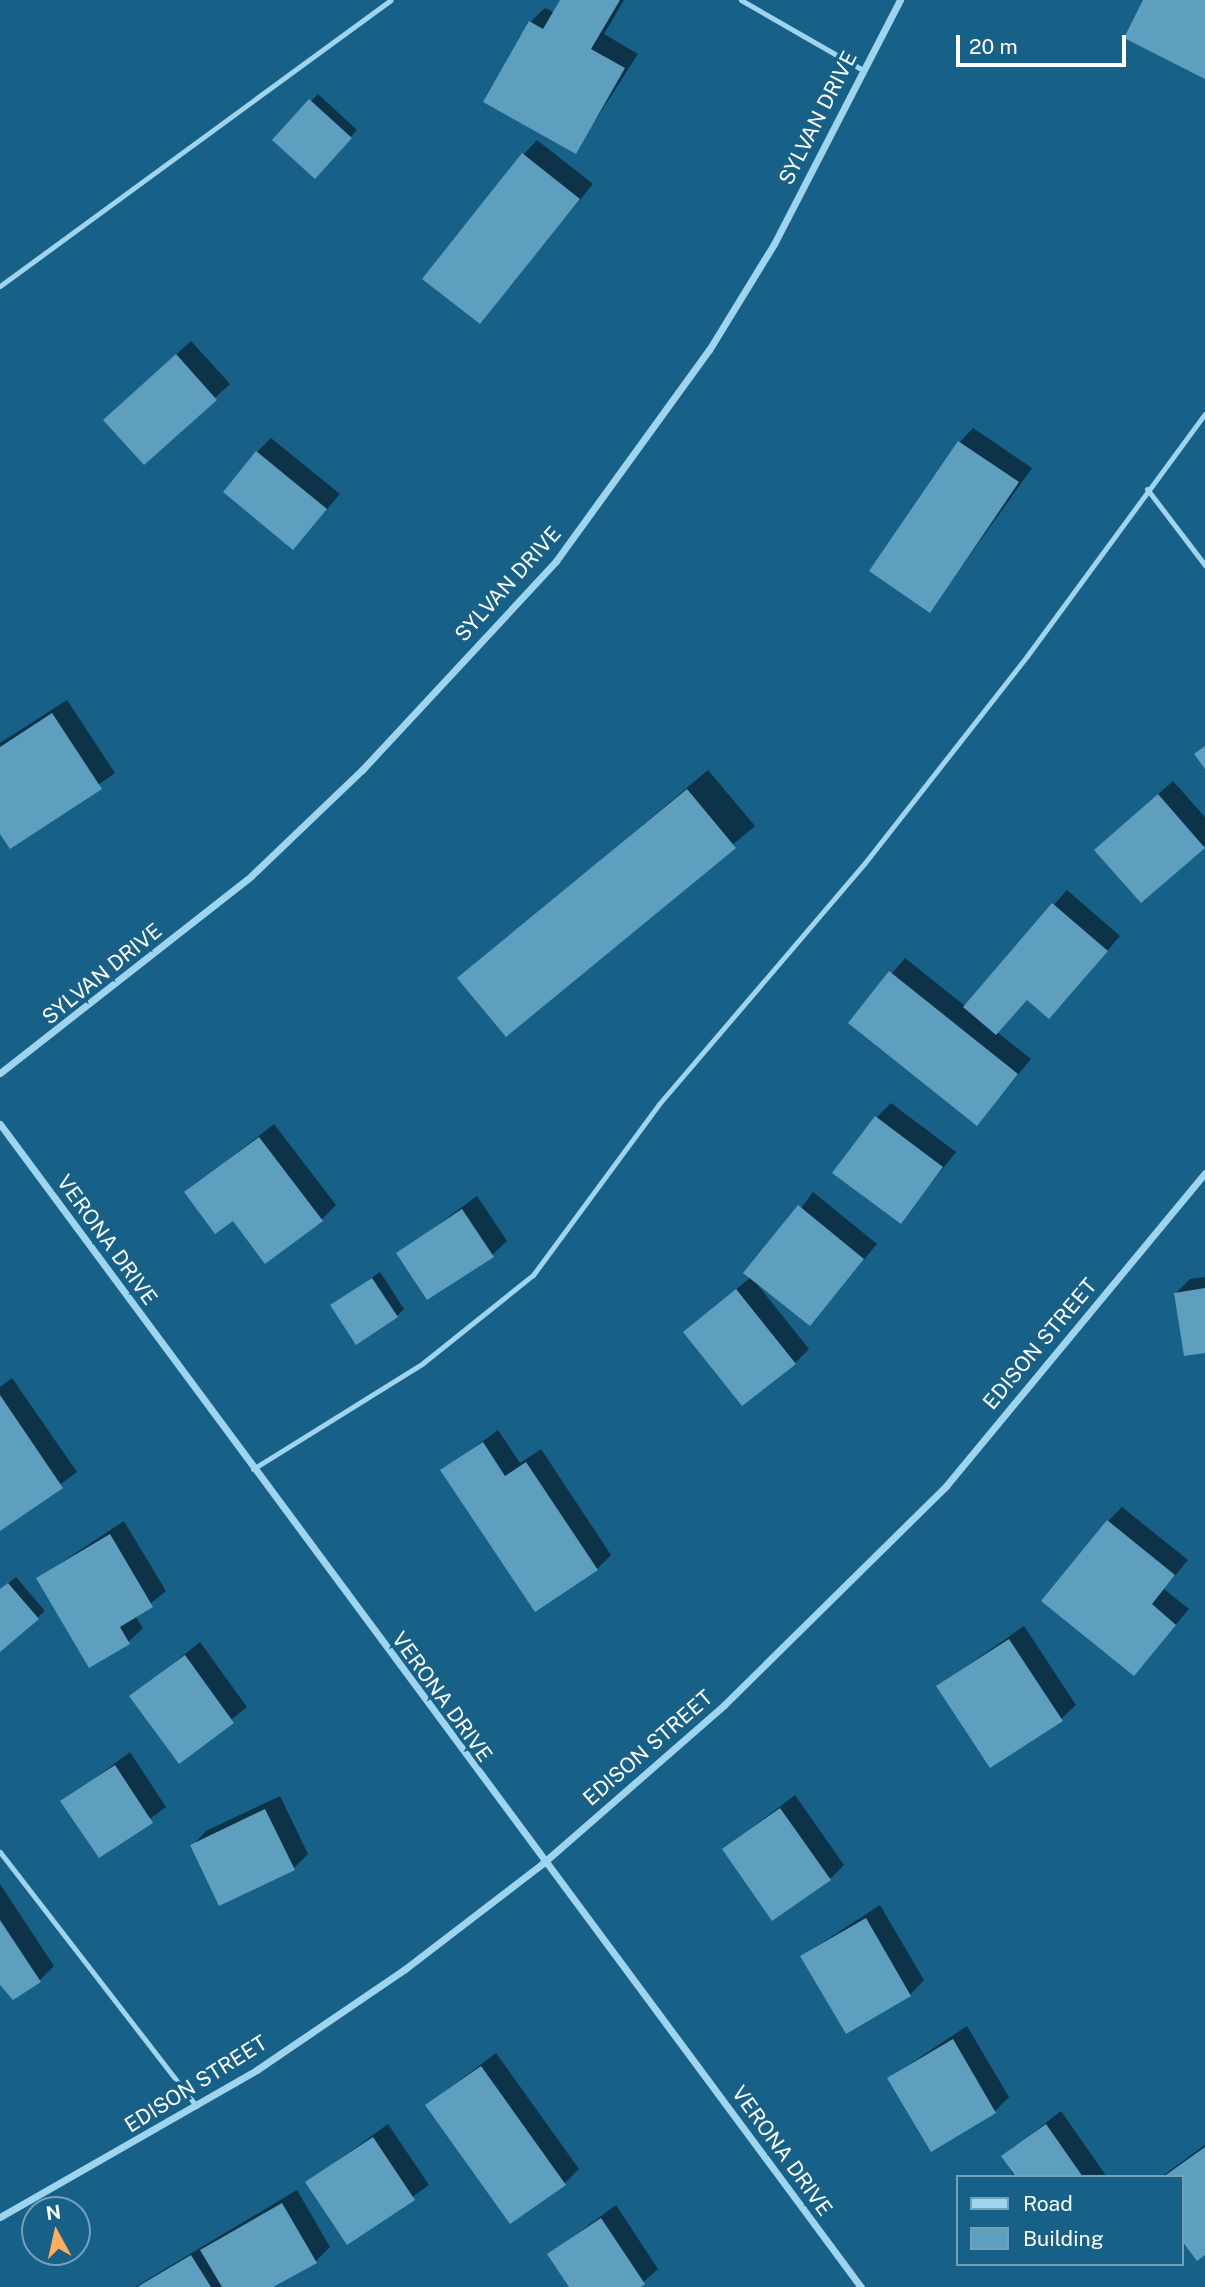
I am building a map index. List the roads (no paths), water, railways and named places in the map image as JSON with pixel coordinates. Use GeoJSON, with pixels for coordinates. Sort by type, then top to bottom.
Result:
{"type":"FeatureCollection","features":[{"type":"Feature","properties":{"kind":"street","name":"SYLVAN DRIVE"},"geometry":{"type":"LineString","coordinates":[[0,1073],[251,876],[362,770],[556,561],[709,351],[774,244],[861,69],[900,0]]}},
{"type":"Feature","properties":{"kind":"street","name":"VERONA DRIVE"},"geometry":{"type":"LineString","coordinates":[[0,1124],[542,1864],[861,2287]]}},
{"type":"Feature","properties":{"kind":"street","name":"EDISON STREET"},"geometry":{"type":"LineString","coordinates":[[0,2217],[196,2106],[405,1969],[542,1864],[724,1705],[946,1486],[1205,1173]]}},
{"type":"Feature","properties":{"kind":"lane"},"geometry":{"type":"LineString","coordinates":[[0,286],[391,0]]}},
{"type":"Feature","properties":{"kind":"lane"},"geometry":{"type":"LineString","coordinates":[[741,0],[861,69]]}},
{"type":"Feature","properties":{"kind":"lane"},"geometry":{"type":"LineString","coordinates":[[253,1469],[423,1363],[533,1275],[659,1104],[864,864],[1018,667],[1205,414]]}},
{"type":"Feature","properties":{"kind":"lane"},"geometry":{"type":"LineString","coordinates":[[1147,489],[1205,565]]}},
{"type":"Feature","properties":{"kind":"lane"},"geometry":{"type":"LineString","coordinates":[[0,1852],[196,2106]]}}]}
